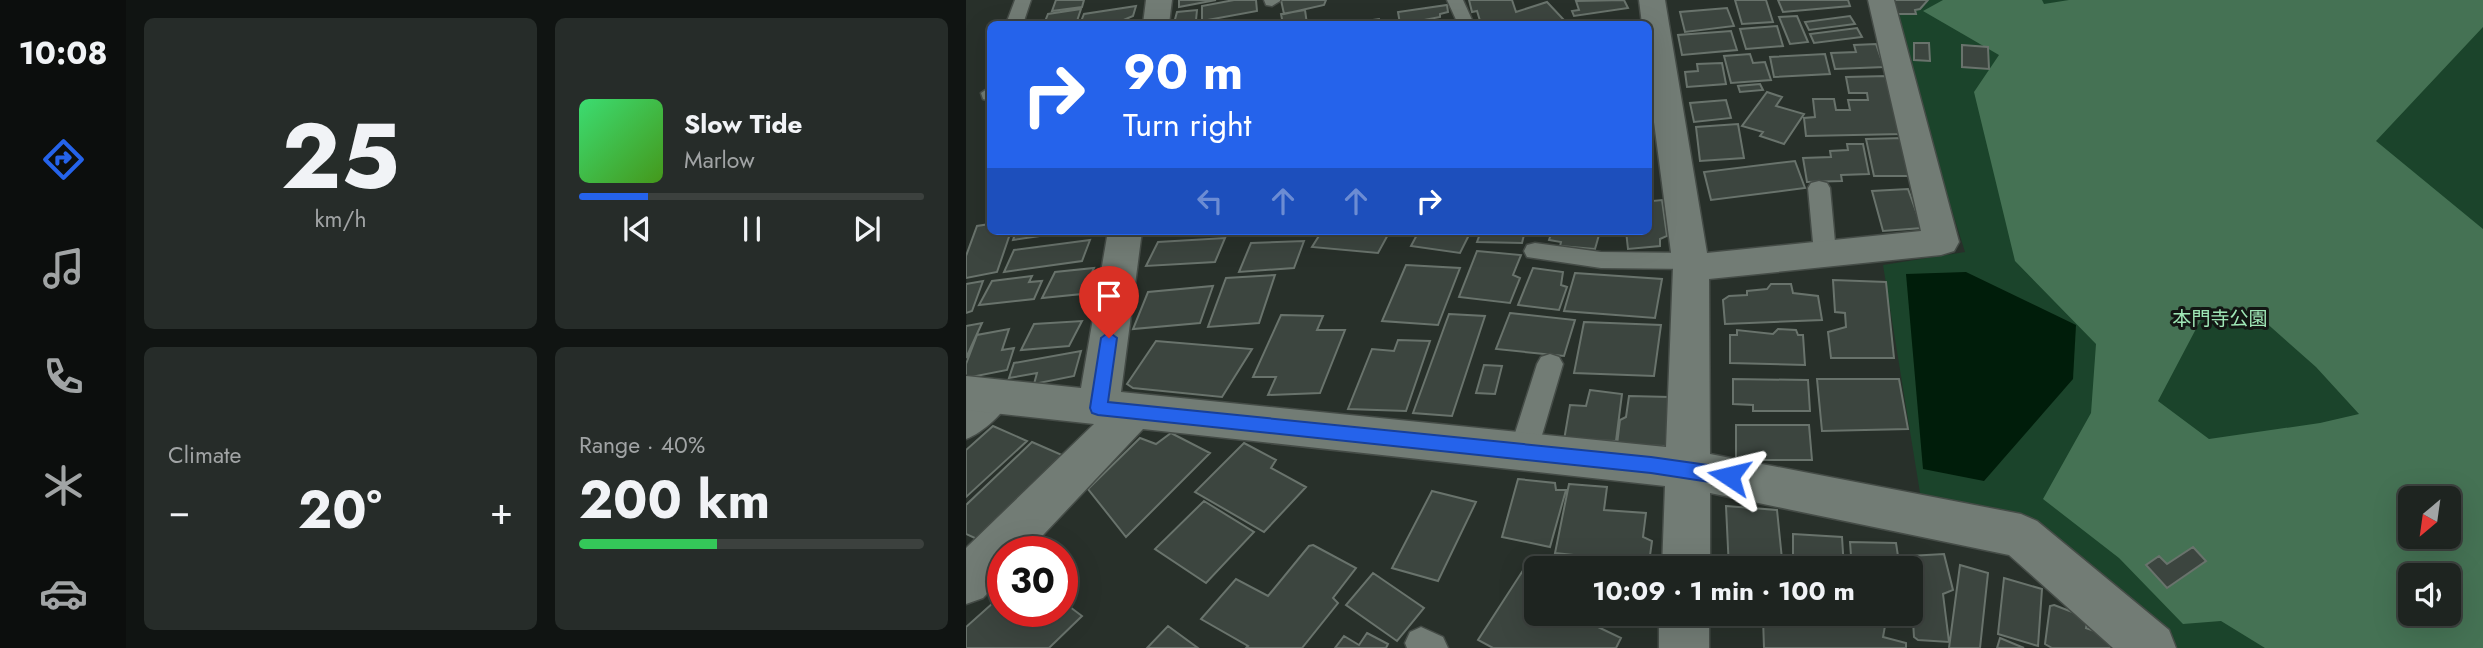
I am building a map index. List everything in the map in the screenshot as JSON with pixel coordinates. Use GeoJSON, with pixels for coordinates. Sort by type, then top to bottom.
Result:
{"type":"FeatureCollection","features":[{"type":"Feature","properties":{"kind":"street"},"geometry":{"type":"LineString","coordinates":[[1156,21],[1159,0]]}},
{"type":"Feature","properties":{"kind":"street"},"geometry":{"type":"LineString","coordinates":[[1652,0],[1655,60],[1690,265],[1686,556]]}},
{"type":"Feature","properties":{"kind":"street"},"geometry":{"type":"LineString","coordinates":[[1690,265],[1941,242],[1881,0]]}},
{"type":"Feature","properties":{"kind":"street"},"geometry":{"type":"LineString","coordinates":[[966,581],[1115,409],[1125,235]]}},
{"type":"Feature","properties":{"kind":"street"},"geometry":{"type":"LineString","coordinates":[[983,395],[1688,469],[2021,537],[2150,647]]}},
{"type":"Feature","properties":{"kind":"street"},"geometry":{"type":"LineString","coordinates":[[1684,626],[1684,648]]}},
{"type":"Feature","properties":{"kind":"lane"},"geometry":{"type":"LineString","coordinates":[[1016,21],[1023,0]]}},
{"type":"Feature","properties":{"kind":"lane"},"geometry":{"type":"LineString","coordinates":[[1455,0],[1465,21]]}},
{"type":"Feature","properties":{"kind":"lane"},"geometry":{"type":"LineString","coordinates":[[1819,188],[1825,253]]}},
{"type":"Feature","properties":{"kind":"lane"},"geometry":{"type":"LineString","coordinates":[[1535,251],[1601,260],[1690,265]]}},
{"type":"Feature","properties":{"kind":"lane"},"geometry":{"type":"LineString","coordinates":[[1523,452],[1550,364]]}},
{"type":"Feature","properties":{"kind":"lane"},"geometry":{"type":"LineString","coordinates":[[966,427],[983,395]]}},
{"type":"Feature","properties":{"kind":"green space","name":"本門寺公園"},"geometry":{"type":"Polygon","coordinates":[[[1889,0],[2483,0],[2483,648],[2156,648],[1921,499],[1883,265],[1965,252],[1895,29],[1889,0]]]}},
{"type":"Feature","properties":{"kind":"shaded area","name":"本門寺公園"},"geometry":{"type":"Polygon","coordinates":[[[1943,0],[2042,0],[2044,4],[2069,0],[2483,0],[2483,27],[2376,141],[2483,229],[2483,648],[2265,648],[2221,621],[2183,624],[2119,558],[2043,499],[2091,413],[2096,344],[2015,261],[1974,92],[1999,55],[1923,11],[1943,0]],[[2207,308],[2158,401],[2209,439],[2320,423],[2359,414],[2316,367],[2254,312],[2207,308]],[[2193,547],[2167,564],[2159,556],[2146,565],[2167,588],[2206,561],[2193,547]]]}},
{"type":"Feature","properties":{"kind":"shaded area"},"geometry":{"type":"Polygon","coordinates":[[[1966,272],[2076,325],[2073,379],[1984,481],[1923,469],[1906,274],[1966,272]]]}},
{"type":"Feature","properties":{"kind":"building"},"geometry":{"type":"Polygon","coordinates":[[[1056,0],[1084,0],[1082,7],[1052,11],[1056,0]]]}},
{"type":"Feature","properties":{"kind":"building"},"geometry":{"type":"Polygon","coordinates":[[[1179,0],[1216,0],[1179,7],[1179,0]]]}},
{"type":"Feature","properties":{"kind":"building"},"geometry":{"type":"Polygon","coordinates":[[[1234,0],[1256,0],[1257,11],[1202,21],[1202,6],[1234,0]]]}},
{"type":"Feature","properties":{"kind":"building"},"geometry":{"type":"Polygon","coordinates":[[[1281,0],[1326,0],[1324,5],[1284,14],[1281,0]]]}},
{"type":"Feature","properties":{"kind":"building"},"geometry":{"type":"Polygon","coordinates":[[[1469,0],[1512,0],[1516,12],[1547,2],[1564,20],[1480,21],[1477,11],[1472,12],[1469,0]]]}},
{"type":"Feature","properties":{"kind":"building"},"geometry":{"type":"Polygon","coordinates":[[[1624,0],[1628,8],[1574,16],[1572,11],[1579,10],[1576,1],[1624,0]]]}},
{"type":"Feature","properties":{"kind":"building"},"geometry":{"type":"Polygon","coordinates":[[[1735,0],[1766,0],[1773,22],[1742,24],[1735,0]]]}},
{"type":"Feature","properties":{"kind":"building"},"geometry":{"type":"Polygon","coordinates":[[[1778,0],[1848,0],[1850,6],[1783,12],[1778,0]]]}},
{"type":"Feature","properties":{"kind":"building"},"geometry":{"type":"Polygon","coordinates":[[[1893,0],[1928,0],[1920,9],[1915,10],[1916,14],[1896,14],[1893,0]]]}},
{"type":"Feature","properties":{"kind":"building"},"geometry":{"type":"Polygon","coordinates":[[[1447,5],[1448,12],[1424,21],[1400,21],[1398,12],[1447,5]]]}},
{"type":"Feature","properties":{"kind":"building"},"geometry":{"type":"Polygon","coordinates":[[[1136,6],[1133,16],[1121,21],[1081,21],[1084,14],[1136,6]]]}},
{"type":"Feature","properties":{"kind":"building"},"geometry":{"type":"Polygon","coordinates":[[[1727,8],[1734,26],[1685,32],[1680,12],[1727,8]]]}},
{"type":"Feature","properties":{"kind":"building"},"geometry":{"type":"Polygon","coordinates":[[[1081,9],[1077,21],[1045,21],[1048,14],[1081,9]]]}},
{"type":"Feature","properties":{"kind":"building"},"geometry":{"type":"Polygon","coordinates":[[[1197,10],[1196,20],[1175,21],[1177,12],[1197,10]]]}},
{"type":"Feature","properties":{"kind":"building"},"geometry":{"type":"Polygon","coordinates":[[[1305,10],[1307,21],[1282,21],[1281,14],[1305,10]]]}},
{"type":"Feature","properties":{"kind":"building"},"geometry":{"type":"Polygon","coordinates":[[[1797,16],[1808,42],[1790,44],[1779,17],[1797,16]]]}},
{"type":"Feature","properties":{"kind":"building"},"geometry":{"type":"Polygon","coordinates":[[[1850,16],[1855,24],[1809,30],[1805,22],[1850,16]]]}},
{"type":"Feature","properties":{"kind":"building"},"geometry":{"type":"Polygon","coordinates":[[[1777,26],[1783,46],[1746,49],[1740,29],[1777,26]]]}},
{"type":"Feature","properties":{"kind":"building"},"geometry":{"type":"Polygon","coordinates":[[[1857,28],[1862,37],[1814,43],[1810,34],[1857,28]]]}},
{"type":"Feature","properties":{"kind":"building"},"geometry":{"type":"Polygon","coordinates":[[[1731,31],[1737,50],[1682,55],[1678,35],[1731,31]]]}},
{"type":"Feature","properties":{"kind":"building"},"geometry":{"type":"Polygon","coordinates":[[[1914,43],[1929,43],[1930,61],[1914,60],[1914,43]]]}},
{"type":"Feature","properties":{"kind":"building"},"geometry":{"type":"Polygon","coordinates":[[[1876,44],[1884,67],[1835,69],[1831,53],[1856,52],[1854,45],[1876,44]]]}},
{"type":"Feature","properties":{"kind":"building"},"geometry":{"type":"Polygon","coordinates":[[[1962,45],[1988,47],[1989,69],[1962,67],[1962,45]]]}},
{"type":"Feature","properties":{"kind":"building"},"geometry":{"type":"Polygon","coordinates":[[[1750,54],[1753,63],[1765,62],[1771,80],[1731,83],[1724,56],[1750,54]]]}},
{"type":"Feature","properties":{"kind":"building"},"geometry":{"type":"Polygon","coordinates":[[[1825,54],[1830,74],[1774,77],[1770,57],[1825,54]]]}},
{"type":"Feature","properties":{"kind":"building"},"geometry":{"type":"Polygon","coordinates":[[[1722,63],[1726,84],[1687,87],[1685,72],[1698,71],[1697,64],[1722,63]]]}},
{"type":"Feature","properties":{"kind":"building"},"geometry":{"type":"Polygon","coordinates":[[[1887,76],[1902,134],[1806,136],[1804,118],[1815,117],[1813,99],[1834,99],[1836,110],[1850,110],[1848,100],[1868,100],[1867,93],[1849,93],[1846,77],[1887,76]]]}},
{"type":"Feature","properties":{"kind":"building"},"geometry":{"type":"Polygon","coordinates":[[[1760,84],[1763,90],[1740,92],[1738,86],[1760,84]]]}},
{"type":"Feature","properties":{"kind":"building"},"geometry":{"type":"Polygon","coordinates":[[[1767,92],[1782,97],[1776,106],[1804,114],[1784,144],[1760,136],[1763,132],[1742,126],[1767,92]]]}},
{"type":"Feature","properties":{"kind":"building"},"geometry":{"type":"Polygon","coordinates":[[[1726,100],[1731,118],[1694,122],[1690,103],[1726,100]]]}},
{"type":"Feature","properties":{"kind":"building"},"geometry":{"type":"Polygon","coordinates":[[[1738,124],[1744,158],[1700,161],[1696,127],[1738,124]]]}},
{"type":"Feature","properties":{"kind":"building"},"geometry":{"type":"Polygon","coordinates":[[[1903,138],[1913,176],[1874,176],[1866,139],[1903,138]]]}},
{"type":"Feature","properties":{"kind":"building"},"geometry":{"type":"Polygon","coordinates":[[[1847,144],[1863,144],[1869,174],[1841,175],[1842,181],[1807,182],[1803,158],[1831,157],[1830,151],[1848,150],[1847,144]]]}},
{"type":"Feature","properties":{"kind":"building"},"geometry":{"type":"Polygon","coordinates":[[[1795,161],[1805,188],[1711,200],[1704,172],[1795,161]]]}},
{"type":"Feature","properties":{"kind":"building"},"geometry":{"type":"Polygon","coordinates":[[[1908,189],[1922,228],[1883,231],[1872,191],[1908,189]]]}},
{"type":"Feature","properties":{"kind":"building"},"geometry":{"type":"Polygon","coordinates":[[[1652,196],[1653,201],[1662,200],[1667,236],[1660,239],[1660,246],[1628,249],[1626,235],[1652,235],[1652,196]]]}},
{"type":"Feature","properties":{"kind":"building"},"geometry":{"type":"Polygon","coordinates":[[[987,224],[987,235],[1010,235],[997,272],[966,278],[966,256],[977,226],[987,224]]]}},
{"type":"Feature","properties":{"kind":"building"},"geometry":{"type":"Polygon","coordinates":[[[1015,235],[1047,235],[1013,240],[1015,235]]]}},
{"type":"Feature","properties":{"kind":"building"},"geometry":{"type":"Polygon","coordinates":[[[1320,235],[1388,235],[1378,253],[1312,247],[1320,235]]]}},
{"type":"Feature","properties":{"kind":"building"},"geometry":{"type":"Polygon","coordinates":[[[1417,235],[1469,235],[1460,253],[1411,246],[1417,235]]]}},
{"type":"Feature","properties":{"kind":"building"},"geometry":{"type":"Polygon","coordinates":[[[1480,235],[1524,235],[1522,243],[1477,242],[1480,235]]]}},
{"type":"Feature","properties":{"kind":"building"},"geometry":{"type":"Polygon","coordinates":[[[1551,235],[1599,235],[1595,249],[1560,246],[1561,242],[1549,240],[1551,235]]]}},
{"type":"Feature","properties":{"kind":"building"},"geometry":{"type":"Polygon","coordinates":[[[1225,238],[1215,262],[1146,266],[1158,242],[1225,238]]]}},
{"type":"Feature","properties":{"kind":"building"},"geometry":{"type":"Polygon","coordinates":[[[1090,240],[1082,261],[1004,272],[1014,250],[1090,240]]]}},
{"type":"Feature","properties":{"kind":"building"},"geometry":{"type":"Polygon","coordinates":[[[1304,241],[1294,268],[1239,272],[1251,243],[1304,241]]]}},
{"type":"Feature","properties":{"kind":"building"},"geometry":{"type":"Polygon","coordinates":[[[1477,251],[1521,255],[1513,275],[1520,278],[1510,303],[1459,297],[1477,251]]]}},
{"type":"Feature","properties":{"kind":"building"},"geometry":{"type":"Polygon","coordinates":[[[1406,265],[1460,268],[1438,325],[1382,321],[1406,265]]]}},
{"type":"Feature","properties":{"kind":"building"},"geometry":{"type":"Polygon","coordinates":[[[1094,268],[1082,294],[1042,298],[1055,272],[1094,268]]]}},
{"type":"Feature","properties":{"kind":"building"},"geometry":{"type":"Polygon","coordinates":[[[1533,268],[1563,272],[1561,285],[1567,287],[1559,310],[1518,305],[1533,268]]]}},
{"type":"Feature","properties":{"kind":"building"},"geometry":{"type":"Polygon","coordinates":[[[1575,273],[1662,279],[1655,318],[1564,311],[1575,273]]]}},
{"type":"Feature","properties":{"kind":"building"},"geometry":{"type":"Polygon","coordinates":[[[1275,275],[1259,323],[1208,327],[1226,278],[1275,275]]]}},
{"type":"Feature","properties":{"kind":"building"},"geometry":{"type":"Polygon","coordinates":[[[1032,276],[1029,282],[1042,281],[1034,299],[979,305],[992,281],[1032,276]]]}},
{"type":"Feature","properties":{"kind":"building"},"geometry":{"type":"Polygon","coordinates":[[[1833,280],[1886,282],[1894,358],[1831,358],[1828,332],[1846,327],[1845,313],[1835,312],[1833,280]]]}},
{"type":"Feature","properties":{"kind":"building"},"geometry":{"type":"Polygon","coordinates":[[[983,281],[972,311],[966,313],[966,284],[983,281]]]}},
{"type":"Feature","properties":{"kind":"building"},"geometry":{"type":"Polygon","coordinates":[[[1771,284],[1791,284],[1793,293],[1818,296],[1822,320],[1725,324],[1723,300],[1729,296],[1747,295],[1747,291],[1767,289],[1771,284]]]}},
{"type":"Feature","properties":{"kind":"building"},"geometry":{"type":"Polygon","coordinates":[[[1213,286],[1200,323],[1133,329],[1148,292],[1213,286]]]}},
{"type":"Feature","properties":{"kind":"building"},"geometry":{"type":"Polygon","coordinates":[[[1510,313],[1575,320],[1564,356],[1496,349],[1510,313]]]}},
{"type":"Feature","properties":{"kind":"building"},"geometry":{"type":"Polygon","coordinates":[[[1449,314],[1485,316],[1452,416],[1413,413],[1449,314]]]}},
{"type":"Feature","properties":{"kind":"building"},"geometry":{"type":"Polygon","coordinates":[[[1281,315],[1323,316],[1317,330],[1345,330],[1320,393],[1268,395],[1276,377],[1253,377],[1281,315]]]}},
{"type":"Feature","properties":{"kind":"building"},"geometry":{"type":"Polygon","coordinates":[[[1082,321],[1069,346],[1021,350],[1034,324],[1082,321]]]}},
{"type":"Feature","properties":{"kind":"building"},"geometry":{"type":"Polygon","coordinates":[[[1584,322],[1661,325],[1654,376],[1574,373],[1584,322]]]}},
{"type":"Feature","properties":{"kind":"building"},"geometry":{"type":"Polygon","coordinates":[[[982,323],[966,358],[966,326],[982,323]]]}},
{"type":"Feature","properties":{"kind":"building"},"geometry":{"type":"Polygon","coordinates":[[[1009,329],[1002,350],[1014,348],[1007,370],[966,378],[966,364],[977,335],[1009,329]]]}},
{"type":"Feature","properties":{"kind":"building"},"geometry":{"type":"Polygon","coordinates":[[[1778,329],[1796,330],[1798,335],[1803,335],[1805,365],[1730,363],[1730,335],[1737,335],[1737,330],[1773,334],[1778,329]]]}},
{"type":"Feature","properties":{"kind":"building"},"geometry":{"type":"Polygon","coordinates":[[[1398,340],[1430,341],[1406,411],[1348,409],[1372,349],[1394,351],[1398,340]]]}},
{"type":"Feature","properties":{"kind":"building"},"geometry":{"type":"Polygon","coordinates":[[[1156,341],[1252,349],[1222,397],[1133,388],[1127,384],[1156,341]]]}},
{"type":"Feature","properties":{"kind":"building"},"geometry":{"type":"Polygon","coordinates":[[[1081,351],[1074,376],[1034,384],[1037,373],[1009,378],[1014,363],[1081,351]]]}},
{"type":"Feature","properties":{"kind":"building"},"geometry":{"type":"Polygon","coordinates":[[[1484,365],[1502,366],[1495,394],[1476,393],[1484,365]]]}},
{"type":"Feature","properties":{"kind":"building"},"geometry":{"type":"Polygon","coordinates":[[[1733,379],[1808,380],[1810,411],[1753,411],[1753,405],[1733,404],[1733,379]]]}},
{"type":"Feature","properties":{"kind":"building"},"geometry":{"type":"Polygon","coordinates":[[[1817,379],[1899,379],[1908,429],[1822,431],[1817,379]]]}},
{"type":"Feature","properties":{"kind":"building"},"geometry":{"type":"Polygon","coordinates":[[[1590,390],[1622,394],[1616,441],[1564,440],[1570,405],[1586,406],[1590,390]]]}},
{"type":"Feature","properties":{"kind":"building"},"geometry":{"type":"Polygon","coordinates":[[[1629,396],[1670,397],[1666,446],[1617,445],[1620,420],[1626,417],[1629,396]]]}},
{"type":"Feature","properties":{"kind":"building"},"geometry":{"type":"Polygon","coordinates":[[[1736,425],[1809,425],[1812,460],[1736,460],[1736,425]]]}},
{"type":"Feature","properties":{"kind":"building"},"geometry":{"type":"Polygon","coordinates":[[[993,426],[1027,441],[966,497],[966,450],[993,426]]]}},
{"type":"Feature","properties":{"kind":"building"},"geometry":{"type":"Polygon","coordinates":[[[1171,433],[1210,453],[1126,537],[1088,489],[1140,438],[1156,444],[1171,433]]]}},
{"type":"Feature","properties":{"kind":"building"},"geometry":{"type":"Polygon","coordinates":[[[1032,442],[1062,455],[977,539],[966,534],[966,505],[1032,442]]]}},
{"type":"Feature","properties":{"kind":"building"},"geometry":{"type":"Polygon","coordinates":[[[1244,443],[1276,460],[1271,468],[1306,487],[1264,532],[1195,492],[1244,443]]]}},
{"type":"Feature","properties":{"kind":"building"},"geometry":{"type":"Polygon","coordinates":[[[1518,479],[1555,483],[1556,490],[1566,490],[1550,547],[1502,537],[1518,479]]]}},
{"type":"Feature","properties":{"kind":"building"},"geometry":{"type":"Polygon","coordinates":[[[1569,484],[1607,487],[1604,510],[1646,513],[1643,537],[1652,541],[1650,556],[1583,556],[1555,553],[1569,484]]]}},
{"type":"Feature","properties":{"kind":"building"},"geometry":{"type":"Polygon","coordinates":[[[1432,491],[1476,502],[1438,581],[1392,568],[1432,491]]]}},
{"type":"Feature","properties":{"kind":"building"},"geometry":{"type":"Polygon","coordinates":[[[1204,501],[1254,532],[1206,583],[1155,549],[1204,501]]]}},
{"type":"Feature","properties":{"kind":"building"},"geometry":{"type":"Polygon","coordinates":[[[1726,506],[1777,510],[1782,556],[1728,556],[1726,506]]]}},
{"type":"Feature","properties":{"kind":"building"},"geometry":{"type":"Polygon","coordinates":[[[1793,534],[1842,537],[1843,556],[1793,556],[1793,534]]]}},
{"type":"Feature","properties":{"kind":"building"},"geometry":{"type":"Polygon","coordinates":[[[1850,542],[1896,543],[1898,556],[1851,556],[1850,542]]]}},
{"type":"Feature","properties":{"kind":"building"},"geometry":{"type":"Polygon","coordinates":[[[1313,545],[1356,568],[1333,598],[1338,603],[1302,648],[1246,648],[1248,646],[1201,619],[1236,579],[1268,596],[1309,546],[1313,545]]]}},
{"type":"Feature","properties":{"kind":"building"},"geometry":{"type":"Polygon","coordinates":[[[2193,547],[2206,561],[2167,588],[2146,565],[2159,556],[2167,564],[2193,547]]]}},
{"type":"Feature","properties":{"kind":"building"},"geometry":{"type":"Polygon","coordinates":[[[1944,554],[1953,590],[1943,594],[1949,642],[1918,640],[1914,637],[1913,626],[1923,626],[1923,556],[1909,556],[1944,554]]]}},
{"type":"Feature","properties":{"kind":"building"},"geometry":{"type":"Polygon","coordinates":[[[1960,565],[1988,573],[1980,648],[1949,648],[1960,565]]]}},
{"type":"Feature","properties":{"kind":"building"},"geometry":{"type":"Polygon","coordinates":[[[1524,569],[1524,626],[1596,626],[1621,638],[1616,648],[1493,648],[1478,640],[1524,569]]]}},
{"type":"Feature","properties":{"kind":"building"},"geometry":{"type":"Polygon","coordinates":[[[1373,573],[1424,608],[1397,641],[1346,605],[1373,573]]]}},
{"type":"Feature","properties":{"kind":"building"},"geometry":{"type":"Polygon","coordinates":[[[2004,578],[2042,589],[2038,646],[1998,634],[2004,578]]]}},
{"type":"Feature","properties":{"kind":"building"},"geometry":{"type":"Polygon","coordinates":[[[2054,605],[2088,618],[2086,628],[2117,639],[2116,648],[2052,648],[2045,644],[2050,606],[2054,605]]]}},
{"type":"Feature","properties":{"kind":"building"},"geometry":{"type":"Polygon","coordinates":[[[987,608],[987,627],[1071,627],[1049,648],[966,648],[966,627],[987,608]]]}},
{"type":"Feature","properties":{"kind":"building"},"geometry":{"type":"Polygon","coordinates":[[[1168,626],[1198,648],[1147,648],[1168,626]]]}},
{"type":"Feature","properties":{"kind":"building"},"geometry":{"type":"Polygon","coordinates":[[[1763,626],[1885,626],[1883,637],[1906,643],[1906,648],[1764,648],[1763,626]]]}},
{"type":"Feature","properties":{"kind":"building"},"geometry":{"type":"Polygon","coordinates":[[[1367,633],[1388,644],[1386,648],[1335,648],[1344,636],[1359,645],[1367,633]]]}},
{"type":"Feature","properties":{"kind":"building"},"geometry":{"type":"Polygon","coordinates":[[[2000,638],[2024,648],[1997,648],[2000,638]]]}},
{"type":"Feature","properties":{"kind":"route"},"geometry":{"type":"LineString","coordinates":[[1109,338],[1098,408],[1651,465],[1729,476]]}}]}
